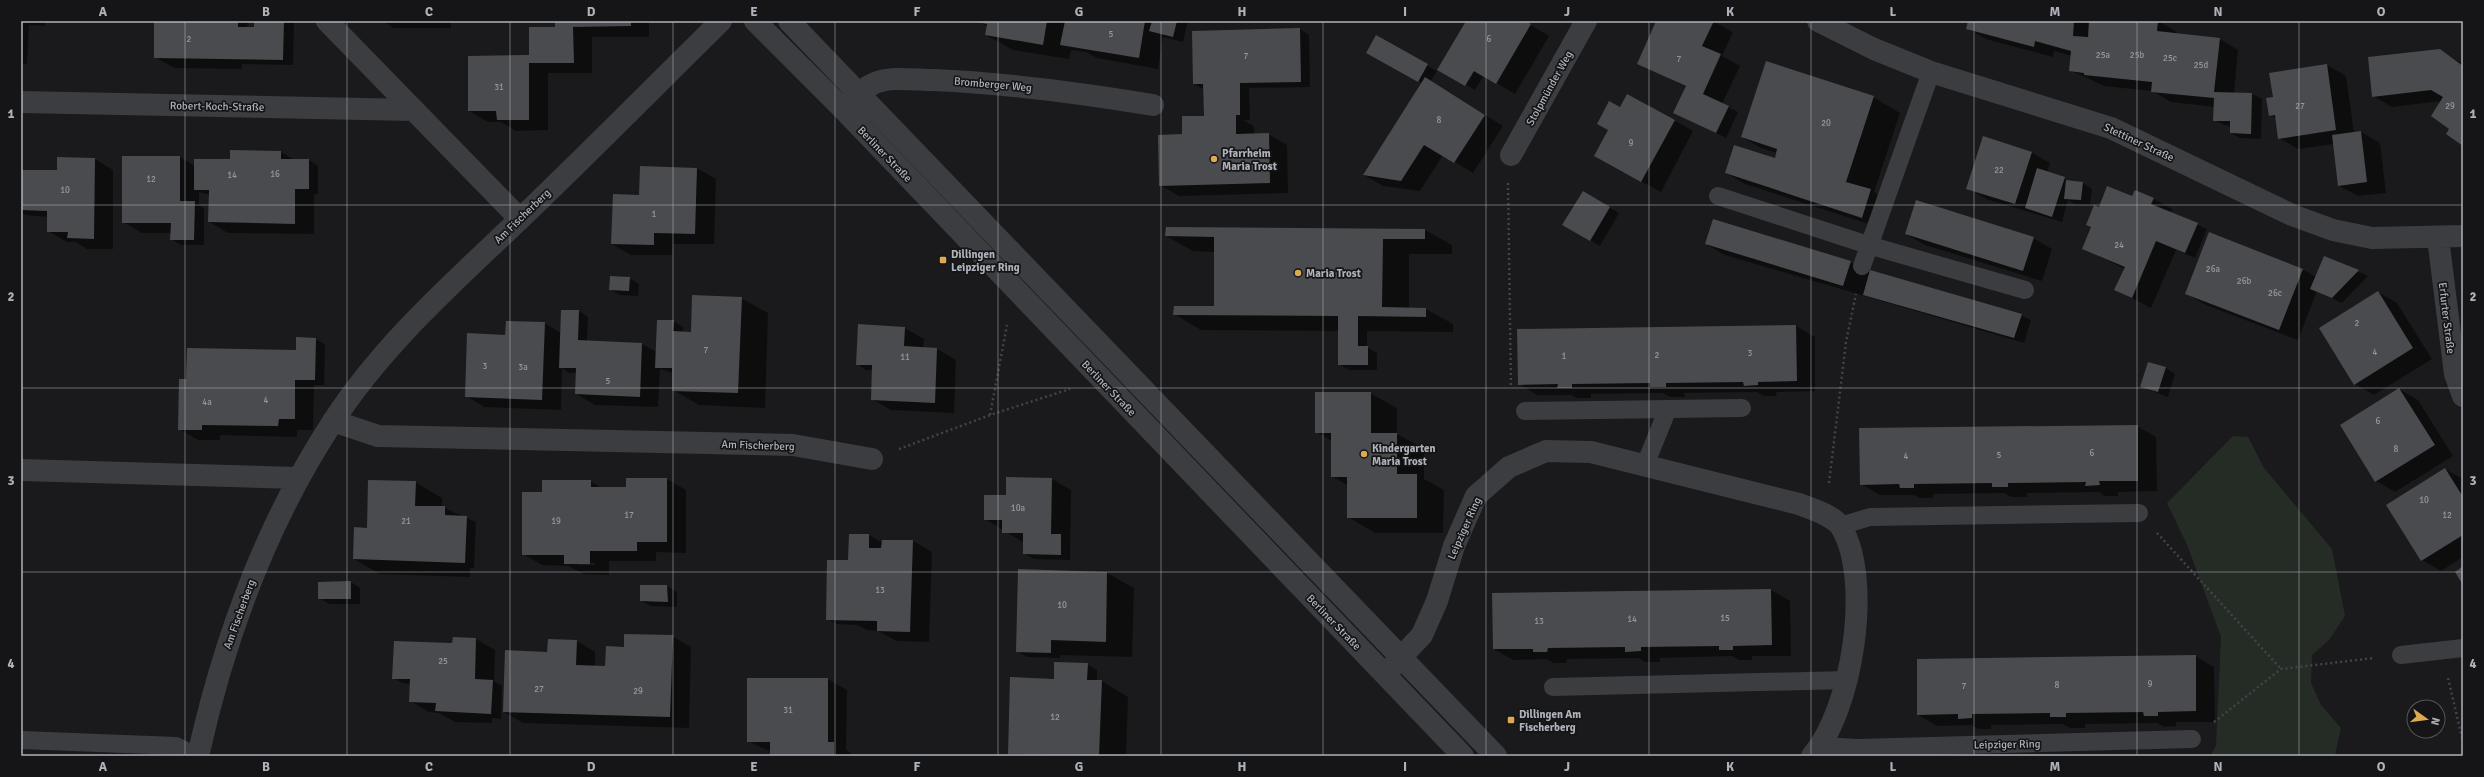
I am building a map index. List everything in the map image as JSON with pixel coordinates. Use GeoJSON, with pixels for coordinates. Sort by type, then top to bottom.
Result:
{"type":"FeatureCollection","features":[{"type":"Feature","properties":{"kind":"street"},"geometry":{"type":"LineString","coordinates":[[328,21],[520,219]]}},
{"type":"Feature","properties":{"kind":"street","name":"Am Fischerberg"},"geometry":{"type":"LineString","coordinates":[[197,756],[210,702],[228,641],[263,552],[298,478],[333,421],[398,337],[463,271],[520,219],[721,21]]}},
{"type":"Feature","properties":{"kind":"street","name":"Berliner Straße"},"geometry":{"type":"LineString","coordinates":[[755,21],[842,109],[1014,290],[1463,756]]}},
{"type":"Feature","properties":{"kind":"street"},"geometry":{"type":"LineString","coordinates":[[789,21],[860,92],[1496,756]]}},
{"type":"Feature","properties":{"kind":"street","name":"Stolpmünder Weg"},"geometry":{"type":"LineString","coordinates":[[1512,155],[1586,21]]}},
{"type":"Feature","properties":{"kind":"street","name":"Stettiner Straße"},"geometry":{"type":"LineString","coordinates":[[1818,21],[1874,49],[1931,72],[2111,128],[2292,215],[2332,230],[2372,238],[2438,238],[2463,236]]}},
{"type":"Feature","properties":{"kind":"street","name":"Bromberger Weg"},"geometry":{"type":"LineString","coordinates":[[842,109],[860,92],[876,82],[904,79],[979,82],[1045,89],[1153,105]]}},
{"type":"Feature","properties":{"kind":"street","name":"Robert-Koch-Straße"},"geometry":{"type":"LineString","coordinates":[[21,102],[413,110]]}},
{"type":"Feature","properties":{"kind":"street","name":"Erfurter Straße"},"geometry":{"type":"LineString","coordinates":[[2438,238],[2455,374],[2463,396]]}},
{"type":"Feature","properties":{"kind":"street","name":"Am Fischerberg"},"geometry":{"type":"LineString","coordinates":[[333,421],[378,436],[793,445],[872,459]]}},
{"type":"Feature","properties":{"kind":"street","name":"Leipziger Ring"},"geometry":{"type":"LineString","coordinates":[[1385,674],[1422,635],[1437,601],[1454,546],[1476,496],[1509,468],[1546,452],[1591,452],[1798,504],[1833,521],[1853,559],[1857,611],[1848,680],[1831,727],[1817,751]]}},
{"type":"Feature","properties":{"kind":"street"},"geometry":{"type":"LineString","coordinates":[[21,470],[298,478]]}},
{"type":"Feature","properties":{"kind":"lane"},"geometry":{"type":"LineString","coordinates":[[1862,266],[1868,245],[1931,72]]}},
{"type":"Feature","properties":{"kind":"lane"},"geometry":{"type":"LineString","coordinates":[[1718,196],[1868,245],[2025,290]]}},
{"type":"Feature","properties":{"kind":"lane"},"geometry":{"type":"LineString","coordinates":[[1525,411],[1667,411],[1742,408]]}},
{"type":"Feature","properties":{"kind":"lane"},"geometry":{"type":"LineString","coordinates":[[1645,465],[1667,411]]}},
{"type":"Feature","properties":{"kind":"lane"},"geometry":{"type":"LineString","coordinates":[[1833,521],[1870,517],[2139,513]]}},
{"type":"Feature","properties":{"kind":"lane"},"geometry":{"type":"LineString","coordinates":[[2400,655],[2463,648]]}},
{"type":"Feature","properties":{"kind":"lane"},"geometry":{"type":"LineString","coordinates":[[1553,687],[1848,680]]}},
{"type":"Feature","properties":{"kind":"lane","name":"Leipziger Ring"},"geometry":{"type":"LineString","coordinates":[[1817,751],[1858,748],[2192,739]]}},
{"type":"Feature","properties":{"kind":"lane"},"geometry":{"type":"LineString","coordinates":[[21,740],[176,746],[197,756]]}},
{"type":"Feature","properties":{"kind":"path"},"geometry":{"type":"LineString","coordinates":[[1512,155],[1507,187],[1511,400],[1525,411]]}},
{"type":"Feature","properties":{"kind":"path"},"geometry":{"type":"LineString","coordinates":[[1833,521],[1846,342],[1862,266]]}},
{"type":"Feature","properties":{"kind":"path"},"geometry":{"type":"LineString","coordinates":[[990,415],[1014,290]]}},
{"type":"Feature","properties":{"kind":"path"},"geometry":{"type":"LineString","coordinates":[[872,459],[990,415],[1100,379]]}},
{"type":"Feature","properties":{"kind":"path"},"geometry":{"type":"LineString","coordinates":[[2139,513],[2281,669]]}},
{"type":"Feature","properties":{"kind":"path"},"geometry":{"type":"LineString","coordinates":[[2441,650],[2463,742]]}},
{"type":"Feature","properties":{"kind":"path"},"geometry":{"type":"LineString","coordinates":[[2192,739],[2281,669],[2400,655]]}},
{"type":"Feature","properties":{"kind":"shaded area"},"geometry":{"type":"Polygon","coordinates":[[[2233,436],[2248,437],[2264,468],[2332,549],[2345,616],[2329,640],[2312,655],[2311,683],[2321,705],[2341,728],[2335,756],[2210,756],[2216,746],[2221,637],[2188,547],[2167,503],[2233,436]]]}},
{"type":"Feature","properties":{"kind":"building"},"geometry":{"type":"Polygon","coordinates":[[[154,21],[238,21],[238,27],[254,27],[254,21],[284,21],[283,60],[154,58],[154,21]]]}},
{"type":"Feature","properties":{"kind":"building"},"geometry":{"type":"Polygon","coordinates":[[[555,21],[631,21],[631,26],[573,27],[574,63],[529,63],[529,120],[497,120],[496,111],[468,111],[468,56],[529,55],[529,27],[555,27],[555,21]]]}},
{"type":"Feature","properties":{"kind":"building"},"geometry":{"type":"Polygon","coordinates":[[[1047,21],[1043,45],[985,35],[987,24],[976,22],[1047,21]]]}},
{"type":"Feature","properties":{"kind":"building"},"geometry":{"type":"Polygon","coordinates":[[[1065,21],[1145,21],[1139,58],[1060,45],[1065,21]]]}},
{"type":"Feature","properties":{"kind":"building"},"geometry":{"type":"Polygon","coordinates":[[[1152,21],[1177,21],[1173,37],[1149,31],[1152,21]]]}},
{"type":"Feature","properties":{"kind":"building"},"geometry":{"type":"Polygon","coordinates":[[[1466,21],[1525,21],[1531,24],[1496,84],[1474,71],[1465,86],[1437,70],[1466,21]]]}},
{"type":"Feature","properties":{"kind":"building"},"geometry":{"type":"Polygon","coordinates":[[[1656,21],[1714,21],[1702,46],[1721,54],[1703,94],[1729,106],[1716,133],[1673,113],[1686,86],[1637,64],[1656,21]]]}},
{"type":"Feature","properties":{"kind":"building"},"geometry":{"type":"Polygon","coordinates":[[[1968,21],[2074,21],[2073,36],[2088,37],[2089,21],[2158,21],[2157,31],[2220,38],[2214,92],[2252,93],[2251,134],[2230,133],[2230,121],[2213,121],[2214,98],[2151,92],[2152,82],[2084,75],[2084,73],[2069,71],[2071,51],[2035,41],[2034,47],[1966,29],[1968,21]]]}},
{"type":"Feature","properties":{"kind":"building"},"geometry":{"type":"Polygon","coordinates":[[[1300,28],[1301,82],[1240,83],[1240,115],[1236,115],[1236,134],[1269,133],[1270,183],[1159,186],[1158,135],[1182,134],[1182,116],[1204,116],[1203,84],[1193,84],[1192,31],[1300,28]]]}},
{"type":"Feature","properties":{"kind":"building"},"geometry":{"type":"Polygon","coordinates":[[[1376,35],[1428,64],[1418,82],[1366,53],[1376,35]]]}},
{"type":"Feature","properties":{"kind":"building"},"geometry":{"type":"Polygon","coordinates":[[[2440,49],[2463,66],[2463,146],[2446,134],[2449,129],[2431,116],[2443,97],[2431,90],[2372,97],[2368,57],[2440,49]]]}},
{"type":"Feature","properties":{"kind":"building"},"geometry":{"type":"Polygon","coordinates":[[[1766,61],[1874,96],[1846,182],[1871,189],[1862,218],[1725,173],[1734,145],[1775,158],[1777,149],[1741,137],[1766,61]]]}},
{"type":"Feature","properties":{"kind":"building"},"geometry":{"type":"Polygon","coordinates":[[[2327,64],[2336,130],[2278,139],[2275,115],[2269,116],[2266,98],[2273,97],[2269,73],[2327,64]]]}},
{"type":"Feature","properties":{"kind":"building"},"geometry":{"type":"Polygon","coordinates":[[[1425,77],[1485,115],[1454,163],[1424,145],[1401,181],[1363,175],[1425,77]]]}},
{"type":"Feature","properties":{"kind":"building"},"geometry":{"type":"Polygon","coordinates":[[[1627,94],[1675,120],[1641,182],[1594,156],[1608,130],[1597,124],[1609,101],[1620,107],[1627,94]]]}},
{"type":"Feature","properties":{"kind":"building"},"geometry":{"type":"Polygon","coordinates":[[[2361,131],[2367,182],[2338,186],[2332,135],[2361,131]]]}},
{"type":"Feature","properties":{"kind":"building"},"geometry":{"type":"Polygon","coordinates":[[[1983,136],[2032,152],[2015,204],[1966,189],[1983,136]]]}},
{"type":"Feature","properties":{"kind":"building"},"geometry":{"type":"Polygon","coordinates":[[[230,150],[281,151],[281,159],[309,159],[309,189],[295,189],[295,224],[208,222],[209,190],[194,190],[194,159],[230,159],[230,150]]]}},
{"type":"Feature","properties":{"kind":"building"},"geometry":{"type":"Polygon","coordinates":[[[122,156],[180,156],[180,201],[195,201],[194,240],[170,240],[171,223],[122,223],[122,156]]]}},
{"type":"Feature","properties":{"kind":"building"},"geometry":{"type":"Polygon","coordinates":[[[57,157],[95,158],[94,239],[67,238],[68,232],[47,232],[47,211],[21,210],[21,170],[57,170],[57,157]]]}},
{"type":"Feature","properties":{"kind":"building"},"geometry":{"type":"Polygon","coordinates":[[[640,166],[697,168],[695,234],[654,233],[654,245],[611,244],[613,194],[639,195],[640,166]]]}},
{"type":"Feature","properties":{"kind":"building"},"geometry":{"type":"Polygon","coordinates":[[[2037,168],[2065,177],[2052,217],[2025,208],[2037,168]]]}},
{"type":"Feature","properties":{"kind":"building"},"geometry":{"type":"Polygon","coordinates":[[[2066,180],[2083,182],[2081,200],[2064,199],[2066,180]]]}},
{"type":"Feature","properties":{"kind":"building"},"geometry":{"type":"Polygon","coordinates":[[[2107,186],[2132,196],[2135,190],[2154,198],[2151,204],[2198,223],[2185,253],[2156,241],[2132,298],[2114,290],[2125,267],[2082,249],[2091,227],[2086,225],[2094,205],[2099,207],[2107,186]]]}},
{"type":"Feature","properties":{"kind":"building"},"geometry":{"type":"Polygon","coordinates":[[[1583,191],[1610,207],[1590,241],[1562,225],[1583,191]]]}},
{"type":"Feature","properties":{"kind":"building"},"geometry":{"type":"Polygon","coordinates":[[[1916,200],[2034,237],[2023,271],[1905,234],[1916,200]]]}},
{"type":"Feature","properties":{"kind":"building"},"geometry":{"type":"Polygon","coordinates":[[[1713,219],[1851,261],[1843,286],[1705,244],[1713,219]]]}},
{"type":"Feature","properties":{"kind":"building","name":"Maria Trost"},"geometry":{"type":"Polygon","coordinates":[[[1166,227],[1425,229],[1425,239],[1383,239],[1382,307],[1426,308],[1426,317],[1358,316],[1358,346],[1368,346],[1368,365],[1338,365],[1338,316],[1173,315],[1174,306],[1214,306],[1214,237],[1165,236],[1166,227]]]}},
{"type":"Feature","properties":{"kind":"building"},"geometry":{"type":"Polygon","coordinates":[[[2209,232],[2303,269],[2279,330],[2185,294],[2209,232]]]}},
{"type":"Feature","properties":{"kind":"building"},"geometry":{"type":"Polygon","coordinates":[[[2324,256],[2359,270],[2332,298],[2310,289],[2324,256]]]}},
{"type":"Feature","properties":{"kind":"building"},"geometry":{"type":"Polygon","coordinates":[[[1870,270],[2022,314],[2014,338],[1863,295],[1870,270]]]}},
{"type":"Feature","properties":{"kind":"building"},"geometry":{"type":"Polygon","coordinates":[[[610,276],[630,277],[629,291],[609,290],[610,276]]]}},
{"type":"Feature","properties":{"kind":"building"},"geometry":{"type":"Polygon","coordinates":[[[2378,291],[2413,348],[2354,385],[2319,328],[2378,291]]]}},
{"type":"Feature","properties":{"kind":"building"},"geometry":{"type":"Polygon","coordinates":[[[692,295],[742,297],[738,393],[672,391],[672,368],[655,368],[657,320],[674,320],[673,331],[691,332],[692,295]]]}},
{"type":"Feature","properties":{"kind":"building"},"geometry":{"type":"Polygon","coordinates":[[[561,310],[579,310],[578,340],[642,343],[640,397],[575,394],[576,368],[559,368],[561,310]]]}},
{"type":"Feature","properties":{"kind":"building"},"geometry":{"type":"Polygon","coordinates":[[[506,321],[545,322],[542,400],[465,397],[467,333],[505,335],[506,321]]]}},
{"type":"Feature","properties":{"kind":"building"},"geometry":{"type":"Polygon","coordinates":[[[858,324],[905,327],[904,346],[937,348],[935,403],[871,400],[872,365],[856,365],[858,324]]]}},
{"type":"Feature","properties":{"kind":"building"},"geometry":{"type":"Polygon","coordinates":[[[1796,325],[1797,381],[1758,382],[1758,385],[1744,386],[1743,382],[1666,383],[1666,387],[1650,387],[1650,383],[1572,384],[1572,388],[1557,388],[1558,384],[1518,385],[1517,329],[1796,325]]]}},
{"type":"Feature","properties":{"kind":"building"},"geometry":{"type":"Polygon","coordinates":[[[296,337],[316,338],[315,380],[295,380],[295,419],[279,419],[278,426],[202,425],[202,430],[178,430],[179,379],[186,379],[187,348],[296,350],[296,337]]]}},
{"type":"Feature","properties":{"kind":"building"},"geometry":{"type":"Polygon","coordinates":[[[2148,362],[2166,367],[2158,392],[2140,387],[2148,362]]]}},
{"type":"Feature","properties":{"kind":"building"},"geometry":{"type":"Polygon","coordinates":[[[2399,388],[2435,445],[2375,482],[2340,425],[2399,388]]]}},
{"type":"Feature","properties":{"kind":"building","name":"Kindergarten Maria Trost"},"geometry":{"type":"Polygon","coordinates":[[[1315,392],[1371,392],[1371,433],[1397,433],[1397,474],[1417,474],[1417,518],[1347,518],[1347,477],[1331,477],[1331,433],[1315,433],[1315,392]]]}},
{"type":"Feature","properties":{"kind":"building"},"geometry":{"type":"Polygon","coordinates":[[[2138,425],[2138,481],[2099,481],[2100,485],[2085,486],[2086,482],[2008,483],[2008,487],[1992,487],[1992,483],[1914,484],[1914,488],[1900,488],[1899,484],[1860,485],[1859,428],[2138,425]]]}},
{"type":"Feature","properties":{"kind":"building"},"geometry":{"type":"Polygon","coordinates":[[[2445,468],[2463,497],[2463,535],[2421,561],[2386,505],[2445,468]]]}},
{"type":"Feature","properties":{"kind":"building"},"geometry":{"type":"Polygon","coordinates":[[[1006,477],[1052,478],[1051,534],[1061,534],[1061,555],[1023,554],[1023,533],[1002,533],[1002,520],[984,520],[984,495],[1006,495],[1006,477]]]}},
{"type":"Feature","properties":{"kind":"building"},"geometry":{"type":"Polygon","coordinates":[[[626,478],[667,478],[667,542],[637,542],[637,551],[590,551],[590,564],[564,564],[564,555],[522,555],[522,492],[542,492],[542,480],[591,480],[591,487],[626,487],[626,478]]]}},
{"type":"Feature","properties":{"kind":"building"},"geometry":{"type":"Polygon","coordinates":[[[368,480],[416,481],[415,506],[445,506],[445,515],[467,516],[465,563],[353,559],[354,527],[367,528],[368,480]]]}},
{"type":"Feature","properties":{"kind":"building"},"geometry":{"type":"Polygon","coordinates":[[[849,534],[869,534],[869,548],[881,548],[882,540],[913,540],[910,632],[877,631],[877,621],[826,620],[827,560],[848,560],[849,534]]]}},
{"type":"Feature","properties":{"kind":"building"},"geometry":{"type":"Polygon","coordinates":[[[2463,566],[2463,585],[2455,572],[2463,566]]]}},
{"type":"Feature","properties":{"kind":"building"},"geometry":{"type":"Polygon","coordinates":[[[1018,569],[1107,572],[1106,642],[1051,640],[1051,653],[1016,652],[1018,569]]]}},
{"type":"Feature","properties":{"kind":"building"},"geometry":{"type":"Polygon","coordinates":[[[351,581],[351,599],[318,599],[318,582],[351,581]]]}},
{"type":"Feature","properties":{"kind":"building"},"geometry":{"type":"Polygon","coordinates":[[[640,585],[667,585],[668,602],[640,601],[640,585]]]}},
{"type":"Feature","properties":{"kind":"building"},"geometry":{"type":"Polygon","coordinates":[[[1771,589],[1772,645],[1733,646],[1733,650],[1719,650],[1719,646],[1641,647],[1641,651],[1625,652],[1625,647],[1548,648],[1547,652],[1533,652],[1533,649],[1493,649],[1492,593],[1771,589]]]}},
{"type":"Feature","properties":{"kind":"building"},"geometry":{"type":"Polygon","coordinates":[[[624,634],[673,635],[670,717],[503,712],[505,650],[547,652],[548,639],[577,640],[576,665],[605,666],[606,646],[624,647],[624,634]]]}},
{"type":"Feature","properties":{"kind":"building"},"geometry":{"type":"Polygon","coordinates":[[[453,637],[476,638],[475,679],[493,680],[491,714],[435,711],[436,703],[409,702],[410,679],[392,679],[394,641],[452,643],[453,637]]]}},
{"type":"Feature","properties":{"kind":"building"},"geometry":{"type":"Polygon","coordinates":[[[2196,655],[2196,711],[2158,712],[2158,716],[2144,716],[2143,712],[2066,713],[2066,717],[2050,717],[2050,713],[1972,714],[1972,718],[1958,719],[1958,714],[1917,715],[1917,659],[2196,655]]]}},
{"type":"Feature","properties":{"kind":"building"},"geometry":{"type":"Polygon","coordinates":[[[1054,662],[1088,663],[1087,680],[1102,680],[1099,756],[1008,754],[1010,677],[1054,679],[1054,662]]]}},
{"type":"Feature","properties":{"kind":"building"},"geometry":{"type":"Polygon","coordinates":[[[747,678],[828,678],[828,742],[834,742],[834,756],[770,756],[770,742],[747,742],[747,678]]]}},
{"type":"Feature","properties":{"kind":"place","name":"Pfarrheim Maria Trost"},"geometry":{"type":"Point","coordinates":[1214,159]}},
{"type":"Feature","properties":{"kind":"place","name":"Dillingen Leipziger Ring"},"geometry":{"type":"Point","coordinates":[943,260]}},
{"type":"Feature","properties":{"kind":"place","name":"Maria Trost"},"geometry":{"type":"Point","coordinates":[1298,273]}},
{"type":"Feature","properties":{"kind":"place","name":"Kindergarten Maria Trost"},"geometry":{"type":"Point","coordinates":[1364,454]}},
{"type":"Feature","properties":{"kind":"place","name":"Dillingen Am Fischerberg"},"geometry":{"type":"Point","coordinates":[1511,720]}}]}
